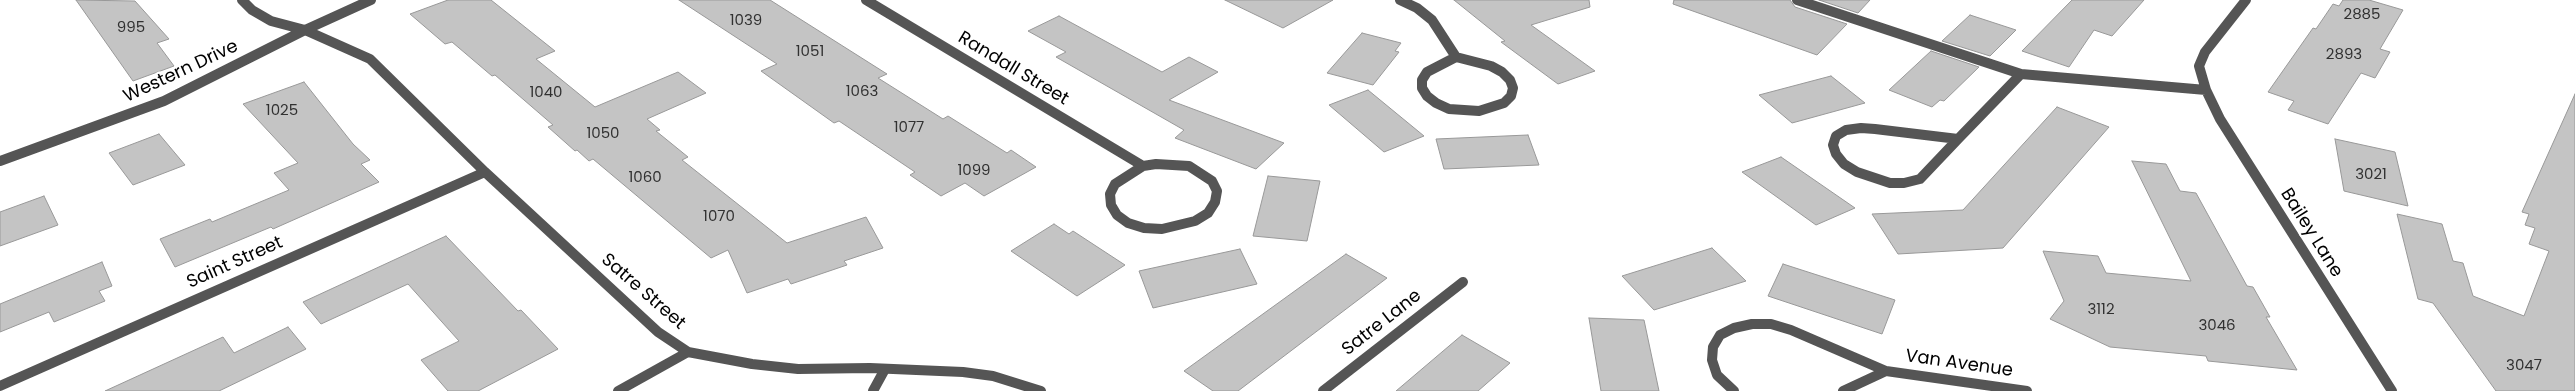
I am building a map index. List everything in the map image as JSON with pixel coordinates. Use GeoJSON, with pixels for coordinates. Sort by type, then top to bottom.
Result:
{"type":"FeatureCollection","features":[{"type":"Feature","properties":{"kind":"street","name":"Satre Street"},"geometry":{"type":"LineString","coordinates":[[242,0],[252,10],[271,21],[305,30],[345,46],[370,59],[485,172],[658,332],[688,352],[752,364],[798,369],[886,369],[964,372],[993,376],[1041,391]]}},
{"type":"Feature","properties":{"kind":"street","name":"Western Drive"},"geometry":{"type":"LineString","coordinates":[[0,161],[164,101],[305,30],[371,0]]}},
{"type":"Feature","properties":{"kind":"street","name":"Randall Street"},"geometry":{"type":"LineString","coordinates":[[866,0],[1143,166]]}},
{"type":"Feature","properties":{"kind":"street"},"geometry":{"type":"LineString","coordinates":[[1400,0],[1417,8],[1432,20],[1456,57],[1491,66],[1502,72],[1510,80],[1513,88],[1511,96],[1499,106],[1479,111],[1449,109],[1436,103],[1427,96],[1422,88],[1422,80],[1427,72],[1456,57]]}},
{"type":"Feature","properties":{"kind":"street"},"geometry":{"type":"LineString","coordinates":[[1797,0],[2021,74],[2206,90]]}},
{"type":"Feature","properties":{"kind":"street","name":"Bailey Lane"},"geometry":{"type":"LineString","coordinates":[[2246,0],[2205,52],[2199,66],[2206,90],[2220,119],[2392,391]]}},
{"type":"Feature","properties":{"kind":"street"},"geometry":{"type":"LineString","coordinates":[[1958,139],[1861,128],[1836,136],[1833,145],[1836,154],[1844,164],[1873,179],[1904,183],[1920,180],[2021,74]]}},
{"type":"Feature","properties":{"kind":"street"},"geometry":{"type":"LineString","coordinates":[[1173,164],[1203,172],[1212,181],[1217,191],[1215,202],[1208,213],[1195,221],[1179,227],[1162,229],[1144,228],[1128,223],[1117,215],[1110,205],[1110,194],[1115,184],[1126,175],[1143,166],[1173,164]]}},
{"type":"Feature","properties":{"kind":"street","name":"Saint Street"},"geometry":{"type":"LineString","coordinates":[[0,386],[485,172]]}},
{"type":"Feature","properties":{"kind":"street","name":"Satre Lane"},"geometry":{"type":"LineString","coordinates":[[1323,391],[1463,282]]}},
{"type":"Feature","properties":{"kind":"street","name":"Van Avenue"},"geometry":{"type":"LineString","coordinates":[[1734,391],[1717,375],[1712,360],[1712,346],[1720,335],[1734,328],[1752,324],[1771,324],[1792,330],[1886,371],[2027,391]]}},
{"type":"Feature","properties":{"kind":"street"},"geometry":{"type":"LineString","coordinates":[[618,391],[688,352]]}},
{"type":"Feature","properties":{"kind":"street"},"geometry":{"type":"LineString","coordinates":[[873,391],[886,369]]}},
{"type":"Feature","properties":{"kind":"street"},"geometry":{"type":"LineString","coordinates":[[1843,391],[1886,371]]}},
{"type":"Feature","properties":{"kind":"building"},"geometry":{"type":"Polygon","coordinates":[[[76,0],[135,1],[169,39],[157,43],[174,66],[133,81],[76,0]]]}},
{"type":"Feature","properties":{"kind":"building"},"geometry":{"type":"Polygon","coordinates":[[[448,0],[491,0],[555,51],[536,59],[595,107],[678,72],[706,93],[647,119],[660,130],[656,131],[688,157],[682,160],[787,243],[866,217],[883,248],[844,261],[847,265],[791,284],[788,279],[747,293],[728,250],[711,258],[593,159],[589,161],[577,150],[575,151],[548,127],[553,125],[495,75],[492,76],[452,42],[445,44],[410,14],[448,0]]]}},
{"type":"Feature","properties":{"kind":"building"},"geometry":{"type":"Polygon","coordinates":[[[679,0],[770,0],[887,74],[878,78],[943,119],[948,116],[1007,153],[1011,150],[1036,167],[984,196],[965,183],[941,196],[910,175],[915,172],[839,121],[834,123],[761,71],[777,64],[679,0]]]}},
{"type":"Feature","properties":{"kind":"building"},"geometry":{"type":"Polygon","coordinates":[[[1225,0],[1333,0],[1283,28],[1225,0]]]}},
{"type":"Feature","properties":{"kind":"building"},"geometry":{"type":"Polygon","coordinates":[[[1454,0],[1589,0],[1590,7],[1531,25],[1595,71],[1558,84],[1501,42],[1505,41],[1454,0]]]}},
{"type":"Feature","properties":{"kind":"building"},"geometry":{"type":"Polygon","coordinates":[[[1674,0],[1790,0],[1795,7],[1847,24],[1817,55],[1673,4],[1674,0]]]}},
{"type":"Feature","properties":{"kind":"building"},"geometry":{"type":"Polygon","coordinates":[[[1819,0],[1870,0],[1858,13],[1819,0]]]}},
{"type":"Feature","properties":{"kind":"building"},"geometry":{"type":"Polygon","coordinates":[[[2072,0],[2144,0],[2112,36],[2094,30],[2069,67],[2022,51],[2072,0]]]}},
{"type":"Feature","properties":{"kind":"building"},"geometry":{"type":"Polygon","coordinates":[[[2343,0],[2369,0],[2403,10],[2380,49],[2390,52],[2375,78],[2361,73],[2328,124],[2288,110],[2294,101],[2268,92],[2313,28],[2316,29],[2333,4],[2339,6],[2343,0]]]}},
{"type":"Feature","properties":{"kind":"building"},"geometry":{"type":"Polygon","coordinates":[[[1970,15],[2016,30],[1990,56],[1942,41],[1970,15]]]}},
{"type":"Feature","properties":{"kind":"building"},"geometry":{"type":"Polygon","coordinates":[[[1059,16],[1162,72],[1189,57],[1218,72],[1169,100],[1284,143],[1256,169],[1175,138],[1184,130],[1056,57],[1066,52],[1028,31],[1059,16]]]}},
{"type":"Feature","properties":{"kind":"building"},"geometry":{"type":"Polygon","coordinates":[[[1362,33],[1401,43],[1395,51],[1399,52],[1373,85],[1327,73],[1362,33]]]}},
{"type":"Feature","properties":{"kind":"building"},"geometry":{"type":"Polygon","coordinates":[[[1931,51],[1979,67],[1944,101],[1940,100],[1932,107],[1889,90],[1931,51]]]}},
{"type":"Feature","properties":{"kind":"building"},"geometry":{"type":"Polygon","coordinates":[[[1831,76],[1865,103],[1792,123],[1759,95],[1831,76]]]}},
{"type":"Feature","properties":{"kind":"building"},"geometry":{"type":"Polygon","coordinates":[[[304,82],[353,144],[370,160],[361,164],[379,182],[273,229],[271,227],[175,267],[160,239],[210,219],[212,222],[289,190],[274,173],[298,163],[243,104],[304,82]]]}},
{"type":"Feature","properties":{"kind":"building"},"geometry":{"type":"Polygon","coordinates":[[[1368,90],[1424,136],[1384,152],[1329,105],[1368,90]]]}},
{"type":"Feature","properties":{"kind":"building"},"geometry":{"type":"Polygon","coordinates":[[[2575,94],[2575,391],[2496,391],[2433,303],[2418,299],[2397,214],[2442,224],[2453,261],[2463,263],[2473,296],[2524,316],[2549,251],[2529,244],[2535,228],[2525,225],[2529,214],[2522,212],[2575,94]]]}},
{"type":"Feature","properties":{"kind":"building"},"geometry":{"type":"Polygon","coordinates":[[[2057,107],[2109,127],[2003,248],[1898,254],[1872,214],[1963,210],[2057,107]]]}},
{"type":"Feature","properties":{"kind":"building"},"geometry":{"type":"Polygon","coordinates":[[[159,134],[185,165],[133,185],[109,153],[159,134]]]}},
{"type":"Feature","properties":{"kind":"building"},"geometry":{"type":"Polygon","coordinates":[[[1528,135],[1539,165],[1444,169],[1436,139],[1528,135]]]}},
{"type":"Feature","properties":{"kind":"building"},"geometry":{"type":"Polygon","coordinates":[[[2335,139],[2395,152],[2408,206],[2344,191],[2335,139]]]}},
{"type":"Feature","properties":{"kind":"building"},"geometry":{"type":"Polygon","coordinates":[[[1781,157],[1855,208],[1816,225],[1742,172],[1781,157]]]}},
{"type":"Feature","properties":{"kind":"building"},"geometry":{"type":"Polygon","coordinates":[[[2132,161],[2166,164],[2180,191],[2196,193],[2247,286],[2253,287],[2270,317],[2266,317],[2297,370],[2208,361],[2206,356],[2110,347],[2050,319],[2064,301],[2043,251],[2098,256],[2106,273],[2191,281],[2132,161]]]}},
{"type":"Feature","properties":{"kind":"building"},"geometry":{"type":"Polygon","coordinates":[[[1268,176],[1320,181],[1307,241],[1253,236],[1268,176]]]}},
{"type":"Feature","properties":{"kind":"building"},"geometry":{"type":"Polygon","coordinates":[[[44,196],[58,225],[0,246],[0,212],[44,196]]]}},
{"type":"Feature","properties":{"kind":"building"},"geometry":{"type":"Polygon","coordinates":[[[1054,224],[1069,234],[1073,231],[1125,265],[1077,296],[1011,251],[1054,224]]]}},
{"type":"Feature","properties":{"kind":"building"},"geometry":{"type":"Polygon","coordinates":[[[446,236],[518,311],[521,310],[558,349],[478,391],[448,391],[421,360],[459,341],[408,284],[321,324],[303,302],[446,236]]]}},
{"type":"Feature","properties":{"kind":"building"},"geometry":{"type":"Polygon","coordinates":[[[1712,248],[1746,281],[1654,310],[1622,276],[1712,248]]]}},
{"type":"Feature","properties":{"kind":"building"},"geometry":{"type":"Polygon","coordinates":[[[1240,249],[1257,284],[1153,308],[1139,271],[1240,249]]]}},
{"type":"Feature","properties":{"kind":"building"},"geometry":{"type":"Polygon","coordinates":[[[1346,254],[1387,278],[1238,391],[1213,391],[1184,371],[1346,254]]]}},
{"type":"Feature","properties":{"kind":"building"},"geometry":{"type":"Polygon","coordinates":[[[102,262],[112,286],[99,291],[105,301],[54,322],[49,312],[0,332],[0,304],[102,262]]]}},
{"type":"Feature","properties":{"kind":"building"},"geometry":{"type":"Polygon","coordinates":[[[1783,264],[1895,300],[1882,334],[1768,296],[1783,264]]]}},
{"type":"Feature","properties":{"kind":"building"},"geometry":{"type":"Polygon","coordinates":[[[1589,318],[1644,320],[1659,391],[1601,391],[1589,318]]]}},
{"type":"Feature","properties":{"kind":"building"},"geometry":{"type":"Polygon","coordinates":[[[288,327],[306,349],[219,391],[105,391],[223,337],[234,353],[288,327]]]}},
{"type":"Feature","properties":{"kind":"building"},"geometry":{"type":"Polygon","coordinates":[[[1462,335],[1510,363],[1478,391],[1396,391],[1462,335]]]}}]}
